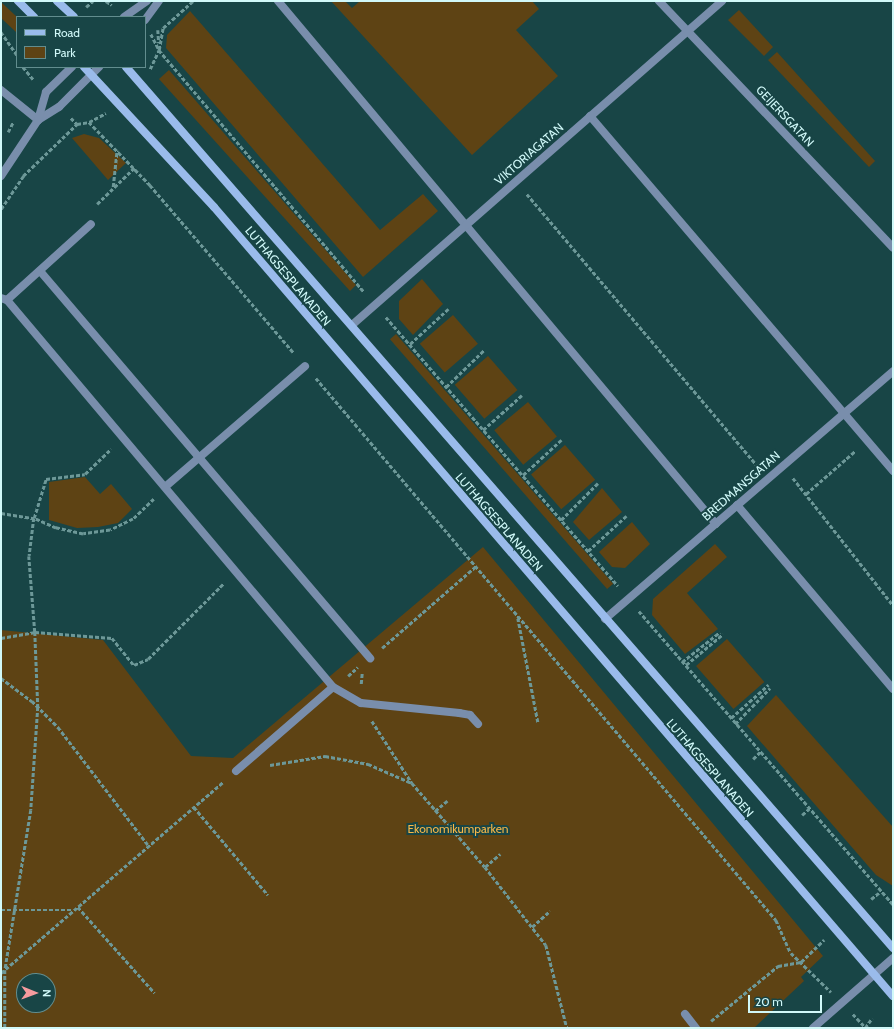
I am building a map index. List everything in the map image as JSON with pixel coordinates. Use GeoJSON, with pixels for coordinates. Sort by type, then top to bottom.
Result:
{"type":"FeatureCollection","features":[{"type":"Feature","properties":{"kind":"main road"},"geometry":{"type":"LineString","coordinates":[[18,1],[33,16]]}},
{"type":"Feature","properties":{"kind":"main road"},"geometry":{"type":"LineString","coordinates":[[56,1],[73,16]]}},
{"type":"Feature","properties":{"kind":"main road","name":"LUTHAGSESPLANADEN"},"geometry":{"type":"LineString","coordinates":[[85,68],[214,207],[871,974],[893,996]]}},
{"type":"Feature","properties":{"kind":"main road","name":"LUTHAGSESPLANADEN"},"geometry":{"type":"LineString","coordinates":[[127,68],[893,948]]}},
{"type":"Feature","properties":{"kind":"street"},"geometry":{"type":"LineString","coordinates":[[125,16],[147,1]]}},
{"type":"Feature","properties":{"kind":"street"},"geometry":{"type":"LineString","coordinates":[[146,19],[159,1]]}},
{"type":"Feature","properties":{"kind":"street"},"geometry":{"type":"LineString","coordinates":[[278,1],[716,524]]}},
{"type":"Feature","properties":{"kind":"street","name":"GEIJERSGATAN"},"geometry":{"type":"LineString","coordinates":[[659,1],[893,248]]}},
{"type":"Feature","properties":{"kind":"street","name":"VIKTORIAGATAN"},"geometry":{"type":"LineString","coordinates":[[352,325],[722,1]]}},
{"type":"Feature","properties":{"kind":"street"},"geometry":{"type":"LineString","coordinates":[[1,176],[38,120],[46,92],[71,68]]}},
{"type":"Feature","properties":{"kind":"street"},"geometry":{"type":"LineString","coordinates":[[38,120],[59,107],[98,68]]}},
{"type":"Feature","properties":{"kind":"street"},"geometry":{"type":"LineString","coordinates":[[1,90],[38,120]]}},
{"type":"Feature","properties":{"kind":"street"},"geometry":{"type":"LineString","coordinates":[[590,116],[893,471]]}},
{"type":"Feature","properties":{"kind":"street"},"geometry":{"type":"LineString","coordinates":[[91,224],[40,271],[4,299],[124,438],[333,687],[360,703],[459,713],[470,716],[478,724]]}},
{"type":"Feature","properties":{"kind":"street"},"geometry":{"type":"LineString","coordinates":[[40,271],[370,658]]}},
{"type":"Feature","properties":{"kind":"street"},"geometry":{"type":"LineString","coordinates":[[165,487],[306,366]]}},
{"type":"Feature","properties":{"kind":"street","name":"BREDMANSGATAN"},"geometry":{"type":"LineString","coordinates":[[605,619],[893,371]]}},
{"type":"Feature","properties":{"kind":"street"},"geometry":{"type":"LineString","coordinates":[[737,505],[893,689]]}},
{"type":"Feature","properties":{"kind":"street"},"geometry":{"type":"LineString","coordinates":[[236,771],[333,687]]}},
{"type":"Feature","properties":{"kind":"street"},"geometry":{"type":"LineString","coordinates":[[813,1028],[871,974],[893,958]]}},
{"type":"Feature","properties":{"kind":"street"},"geometry":{"type":"LineString","coordinates":[[685,1014],[696,1028]]}},
{"type":"Feature","properties":{"kind":"path"},"geometry":{"type":"LineString","coordinates":[[151,68],[159,50],[163,28],[192,1]]}},
{"type":"Feature","properties":{"kind":"path"},"geometry":{"type":"LineString","coordinates":[[148,29],[159,50],[375,304],[629,598],[735,724],[893,904]]}},
{"type":"Feature","properties":{"kind":"path"},"geometry":{"type":"LineString","coordinates":[[1,32],[16,54]]}},
{"type":"Feature","properties":{"kind":"path"},"geometry":{"type":"LineString","coordinates":[[24,68],[39,86]]}},
{"type":"Feature","properties":{"kind":"path"},"geometry":{"type":"LineString","coordinates":[[4,140],[21,106]]}},
{"type":"Feature","properties":{"kind":"path"},"geometry":{"type":"LineString","coordinates":[[1,209],[24,176],[77,124],[89,122],[110,111]]}},
{"type":"Feature","properties":{"kind":"path"},"geometry":{"type":"LineString","coordinates":[[65,113],[77,124]]}},
{"type":"Feature","properties":{"kind":"path"},"geometry":{"type":"LineString","coordinates":[[89,122],[134,168],[306,366],[776,920],[791,953],[824,984]]}},
{"type":"Feature","properties":{"kind":"path"},"geometry":{"type":"LineString","coordinates":[[113,187],[117,150]]}},
{"type":"Feature","properties":{"kind":"path"},"geometry":{"type":"LineString","coordinates":[[97,204],[134,168]]}},
{"type":"Feature","properties":{"kind":"path"},"geometry":{"type":"LineString","coordinates":[[516,181],[768,478]]}},
{"type":"Feature","properties":{"kind":"path"},"geometry":{"type":"LineString","coordinates":[[410,344],[448,309]]}},
{"type":"Feature","properties":{"kind":"path"},"geometry":{"type":"LineString","coordinates":[[446,387],[484,350]]}},
{"type":"Feature","properties":{"kind":"path"},"geometry":{"type":"LineString","coordinates":[[484,430],[522,395]]}},
{"type":"Feature","properties":{"kind":"path"},"geometry":{"type":"LineString","coordinates":[[6,1028],[5,970],[30,810],[38,707],[35,632],[29,556],[34,518],[46,479],[85,474],[124,438]]}},
{"type":"Feature","properties":{"kind":"path"},"geometry":{"type":"LineString","coordinates":[[523,475],[561,440]]}},
{"type":"Feature","properties":{"kind":"path"},"geometry":{"type":"LineString","coordinates":[[806,494],[857,450],[852,445]]}},
{"type":"Feature","properties":{"kind":"path"},"geometry":{"type":"LineString","coordinates":[[783,466],[893,605]]}},
{"type":"Feature","properties":{"kind":"path"},"geometry":{"type":"LineString","coordinates":[[561,520],[598,483]]}},
{"type":"Feature","properties":{"kind":"path"},"geometry":{"type":"LineString","coordinates":[[1,513],[34,518],[56,528],[83,534],[110,530],[133,519],[165,487]]}},
{"type":"Feature","properties":{"kind":"path"},"geometry":{"type":"LineString","coordinates":[[588,552],[626,516]]}},
{"type":"Feature","properties":{"kind":"path"},"geometry":{"type":"LineString","coordinates":[[370,658],[476,566]]}},
{"type":"Feature","properties":{"kind":"path"},"geometry":{"type":"LineString","coordinates":[[1,638],[35,632],[112,638],[134,665],[148,659],[236,571]]}},
{"type":"Feature","properties":{"kind":"path"},"geometry":{"type":"LineString","coordinates":[[518,615],[538,722]]}},
{"type":"Feature","properties":{"kind":"path"},"geometry":{"type":"LineString","coordinates":[[682,662],[722,633],[686,665]]}},
{"type":"Feature","properties":{"kind":"path"},"geometry":{"type":"LineString","coordinates":[[333,687],[362,664],[360,703],[412,783],[435,811],[485,866],[546,945],[567,1028]]}},
{"type":"Feature","properties":{"kind":"path"},"geometry":{"type":"LineString","coordinates":[[1,678],[38,707],[58,726],[149,846]]}},
{"type":"Feature","properties":{"kind":"path"},"geometry":{"type":"LineString","coordinates":[[731,718],[769,686],[735,724]]}},
{"type":"Feature","properties":{"kind":"path"},"geometry":{"type":"LineString","coordinates":[[753,758],[760,752]]}},
{"type":"Feature","properties":{"kind":"path"},"geometry":{"type":"LineString","coordinates":[[266,766],[325,756],[368,764],[412,783]]}},
{"type":"Feature","properties":{"kind":"path"},"geometry":{"type":"LineString","coordinates":[[1,973],[236,771]]}},
{"type":"Feature","properties":{"kind":"path"},"geometry":{"type":"LineString","coordinates":[[435,811],[447,801]]}},
{"type":"Feature","properties":{"kind":"path"},"geometry":{"type":"LineString","coordinates":[[194,807],[268,895]]}},
{"type":"Feature","properties":{"kind":"path"},"geometry":{"type":"LineString","coordinates":[[802,815],[810,808]]}},
{"type":"Feature","properties":{"kind":"path"},"geometry":{"type":"LineString","coordinates":[[485,866],[500,854]]}},
{"type":"Feature","properties":{"kind":"path"},"geometry":{"type":"LineString","coordinates":[[78,907],[155,993]]}},
{"type":"Feature","properties":{"kind":"path"},"geometry":{"type":"LineString","coordinates":[[1,910],[74,910]]}},
{"type":"Feature","properties":{"kind":"path"},"geometry":{"type":"LineString","coordinates":[[532,926],[550,911]]}},
{"type":"Feature","properties":{"kind":"path"},"geometry":{"type":"LineString","coordinates":[[706,1028],[778,966],[801,962],[834,931]]}},
{"type":"Feature","properties":{"kind":"path"},"geometry":{"type":"LineString","coordinates":[[862,1023],[866,1028],[872,1018]]}},
{"type":"Feature","properties":{"kind":"green space"},"geometry":{"type":"Polygon","coordinates":[[[331,1],[345,1],[352,8],[360,1],[532,1],[539,9],[516,30],[558,76],[472,155],[331,1]]]}},
{"type":"Feature","properties":{"kind":"green space"},"geometry":{"type":"Polygon","coordinates":[[[1,2],[16,16],[16,32],[1,18],[1,2]]]}},
{"type":"Feature","properties":{"kind":"green space"},"geometry":{"type":"Polygon","coordinates":[[[739,10],[773,47],[764,56],[728,20],[739,10]]]}},
{"type":"Feature","properties":{"kind":"green space"},"geometry":{"type":"Polygon","coordinates":[[[190,11],[380,230],[423,194],[438,211],[363,277],[166,48],[167,35],[190,11]]]}},
{"type":"Feature","properties":{"kind":"green space"},"geometry":{"type":"Polygon","coordinates":[[[777,52],[875,161],[869,167],[768,60],[777,52]]]}},
{"type":"Feature","properties":{"kind":"green space"},"geometry":{"type":"Polygon","coordinates":[[[169,70],[356,285],[350,291],[159,79],[169,70]]]}},
{"type":"Feature","properties":{"kind":"green space"},"geometry":{"type":"Polygon","coordinates":[[[84,134],[99,138],[126,163],[108,180],[72,138],[84,134]]]}},
{"type":"Feature","properties":{"kind":"green space"},"geometry":{"type":"Polygon","coordinates":[[[422,279],[443,304],[413,335],[399,319],[399,301],[422,279]]]}},
{"type":"Feature","properties":{"kind":"green space"},"geometry":{"type":"Polygon","coordinates":[[[453,315],[478,344],[445,373],[420,344],[453,315]]]}},
{"type":"Feature","properties":{"kind":"green space"},"geometry":{"type":"Polygon","coordinates":[[[396,334],[613,584],[607,589],[390,339],[396,334]]]}},
{"type":"Feature","properties":{"kind":"green space"},"geometry":{"type":"Polygon","coordinates":[[[488,356],[518,390],[484,419],[455,385],[488,356]]]}},
{"type":"Feature","properties":{"kind":"green space"},"geometry":{"type":"Polygon","coordinates":[[[528,402],[557,436],[523,465],[494,430],[528,402]]]}},
{"type":"Feature","properties":{"kind":"green space"},"geometry":{"type":"Polygon","coordinates":[[[565,445],[595,480],[561,509],[531,475],[565,445]]]}},
{"type":"Feature","properties":{"kind":"green space"},"geometry":{"type":"Polygon","coordinates":[[[85,477],[100,494],[111,484],[132,509],[118,523],[98,527],[77,528],[49,520],[49,482],[85,477]]]}},
{"type":"Feature","properties":{"kind":"green space"},"geometry":{"type":"Polygon","coordinates":[[[602,488],[622,512],[589,540],[573,522],[602,488]]]}},
{"type":"Feature","properties":{"kind":"green space"},"geometry":{"type":"Polygon","coordinates":[[[632,522],[650,544],[625,568],[612,567],[599,552],[632,522]]]}},
{"type":"Feature","properties":{"kind":"green space"},"geometry":{"type":"Polygon","coordinates":[[[715,544],[727,557],[687,593],[718,629],[685,654],[652,615],[653,599],[715,544]]]}},
{"type":"Feature","properties":{"kind":"green space","name":"Ekonomikumparken"},"geometry":{"type":"Polygon","coordinates":[[[483,547],[823,956],[801,977],[804,981],[754,1028],[1,1028],[1,630],[103,640],[191,756],[233,758],[483,547]]]}},
{"type":"Feature","properties":{"kind":"green space"},"geometry":{"type":"Polygon","coordinates":[[[727,639],[764,682],[733,709],[696,666],[727,639]]]}},
{"type":"Feature","properties":{"kind":"green space"},"geometry":{"type":"Polygon","coordinates":[[[776,695],[893,827],[893,886],[876,875],[747,726],[776,695]]]}}]}
